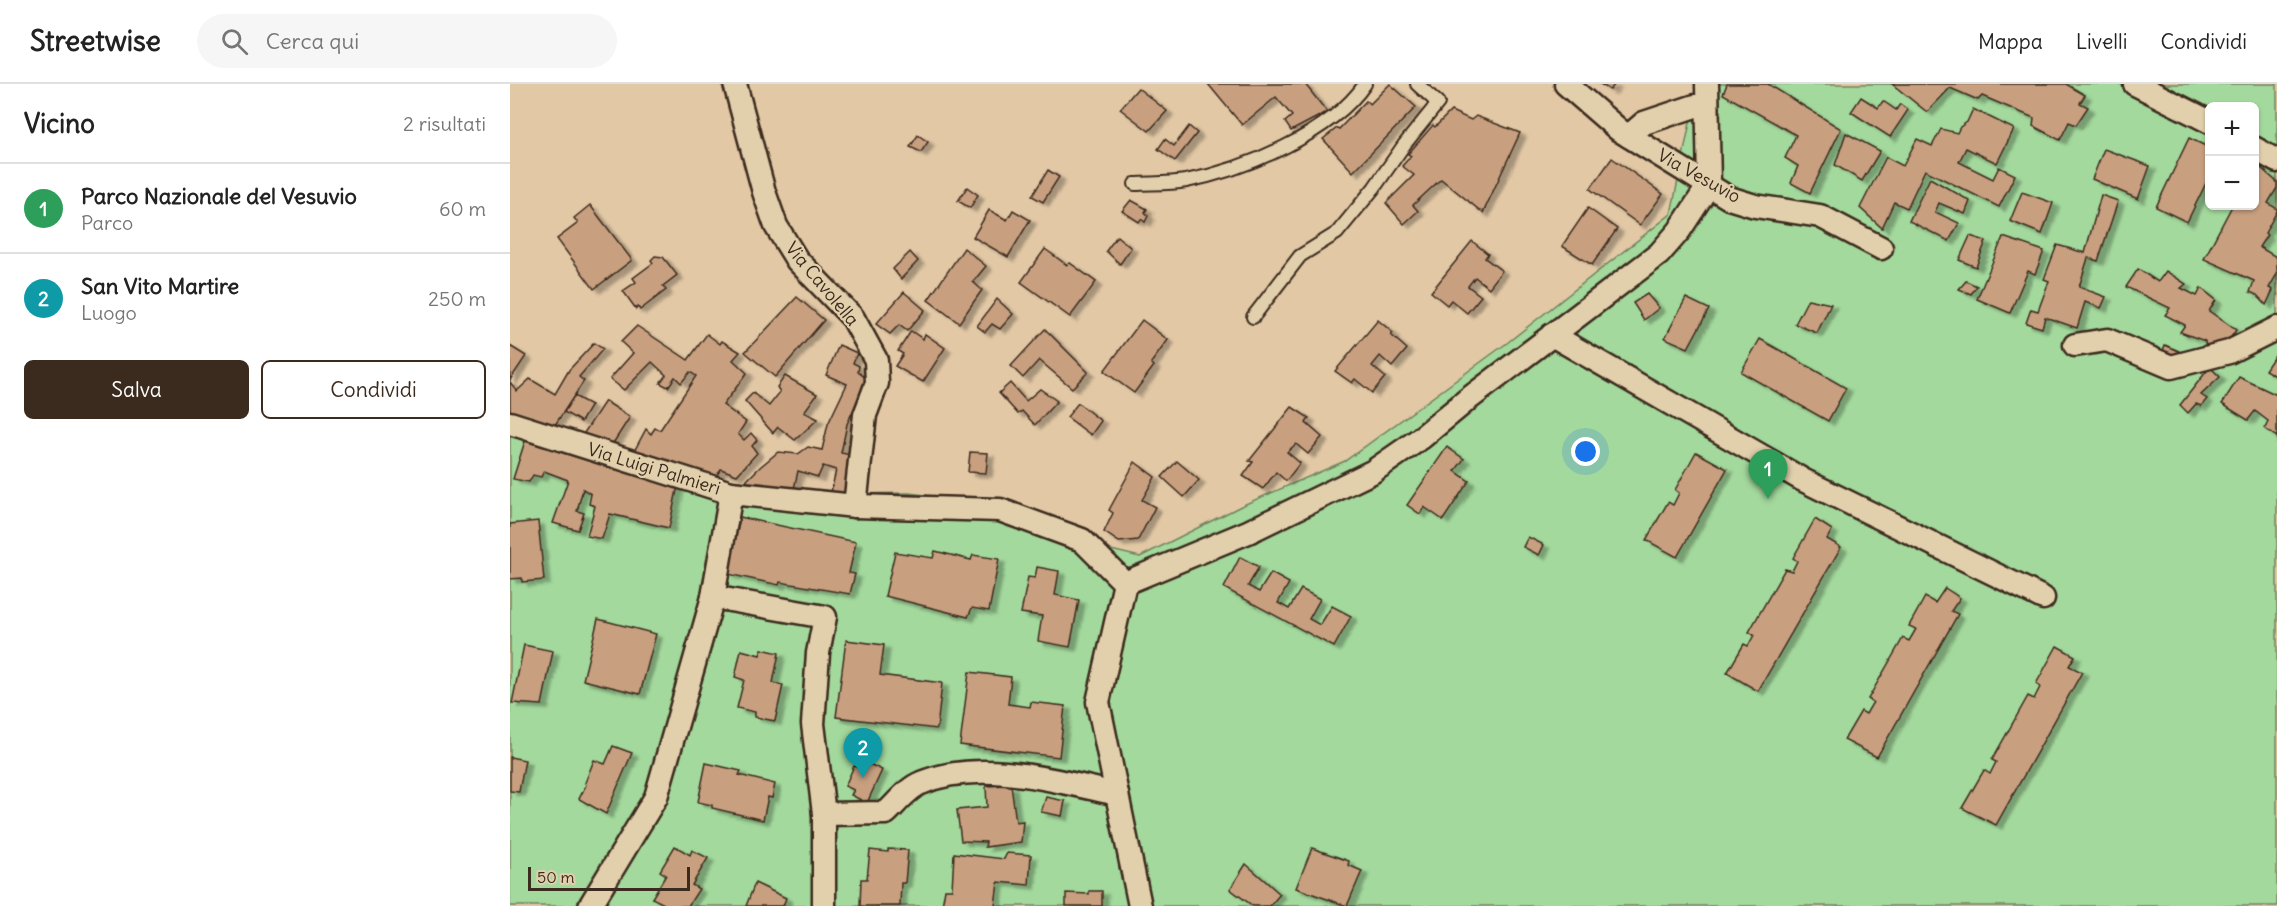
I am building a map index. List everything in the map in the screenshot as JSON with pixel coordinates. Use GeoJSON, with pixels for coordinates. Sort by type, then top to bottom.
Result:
{"type":"FeatureCollection","features":[{"type":"Feature","properties":{"kind":"street","name":"Via Cavolella"},"geometry":{"type":"LineString","coordinates":[[735,84],[764,192],[776,226],[797,260],[853,318],[876,360],[877,383],[866,415],[855,506]]}},
{"type":"Feature","properties":{"kind":"street","name":"Via Vesuvio"},"geometry":{"type":"LineString","coordinates":[[1566,84],[1619,130],[1729,198],[1755,206],[1820,216],[1881,248]]}},
{"type":"Feature","properties":{"kind":"street"},"geometry":{"type":"LineString","coordinates":[[1125,583],[1248,532],[1372,472],[1421,438],[1467,400],[1659,254],[1679,231],[1709,185],[1707,84]]}},
{"type":"Feature","properties":{"kind":"street"},"geometry":{"type":"LineString","coordinates":[[2135,84],[2205,119]]}},
{"type":"Feature","properties":{"kind":"street"},"geometry":{"type":"LineString","coordinates":[[1629,136],[1644,123],[1695,106],[1707,107]]}},
{"type":"Feature","properties":{"kind":"street"},"geometry":{"type":"LineString","coordinates":[[2259,151],[2277,161]]}},
{"type":"Feature","properties":{"kind":"street"},"geometry":{"type":"LineString","coordinates":[[2075,345],[2107,340],[2171,367],[2229,352],[2277,328]]}},
{"type":"Feature","properties":{"kind":"street"},"geometry":{"type":"LineString","coordinates":[[1552,335],[1803,480],[2043,598]]}},
{"type":"Feature","properties":{"kind":"street","name":"Via Luigi Palmieri"},"geometry":{"type":"LineString","coordinates":[[510,423],[731,493],[713,597],[656,797],[590,906]]}},
{"type":"Feature","properties":{"kind":"street"},"geometry":{"type":"LineString","coordinates":[[731,493],[855,506],[1000,510],[1082,540],[1125,583]]}},
{"type":"Feature","properties":{"kind":"street"},"geometry":{"type":"LineString","coordinates":[[1125,583],[1098,702],[1140,906]]}},
{"type":"Feature","properties":{"kind":"street"},"geometry":{"type":"LineString","coordinates":[[713,597],[825,617],[818,653],[813,724],[824,814],[824,906]]}},
{"type":"Feature","properties":{"kind":"street"},"geometry":{"type":"LineString","coordinates":[[824,814],[885,813],[918,783],[960,772],[1033,776],[1117,794]]}},
{"type":"Feature","properties":{"kind":"lane"},"geometry":{"type":"LineString","coordinates":[[1135,184],[1184,182],[1236,168],[1287,145],[1327,121],[1356,97],[1365,84]]}},
{"type":"Feature","properties":{"kind":"lane"},"geometry":{"type":"LineString","coordinates":[[1254,317],[1300,256],[1337,233],[1374,188],[1438,102],[1417,84]]}},
{"type":"Feature","properties":{"kind":"green space"},"geometry":{"type":"Polygon","coordinates":[[[1698,84],[2277,84],[2277,906],[510,906],[510,411],[527,421],[708,477],[740,484],[846,494],[909,493],[989,503],[1072,525],[1107,549],[1140,557],[1241,506],[1345,461],[1507,343],[1671,214],[1698,84]]]}},
{"type":"Feature","properties":{"kind":"building"},"geometry":{"type":"Polygon","coordinates":[[[1208,84],[1305,84],[1327,112],[1291,131],[1285,122],[1292,116],[1276,97],[1242,125],[1208,84]]]}},
{"type":"Feature","properties":{"kind":"building"},"geometry":{"type":"Polygon","coordinates":[[[1390,84],[1416,107],[1353,172],[1323,139],[1337,128],[1339,129],[1366,101],[1370,104],[1390,84]]]}},
{"type":"Feature","properties":{"kind":"building"},"geometry":{"type":"Polygon","coordinates":[[[1600,84],[1615,84],[1610,90],[1600,84]]]}},
{"type":"Feature","properties":{"kind":"building"},"geometry":{"type":"Polygon","coordinates":[[[1727,84],[1768,84],[1841,129],[1810,193],[1791,183],[1798,166],[1785,158],[1796,135],[1723,94],[1727,84]]]}},
{"type":"Feature","properties":{"kind":"building"},"geometry":{"type":"Polygon","coordinates":[[[1892,84],[2066,84],[2085,95],[2080,103],[2088,107],[2076,125],[2069,122],[2060,140],[2033,126],[2034,118],[1982,96],[1978,100],[1950,88],[1927,112],[1892,84]]]}},
{"type":"Feature","properties":{"kind":"building"},"geometry":{"type":"Polygon","coordinates":[[[1138,88],[1167,111],[1149,131],[1120,109],[1138,88]]]}},
{"type":"Feature","properties":{"kind":"building"},"geometry":{"type":"Polygon","coordinates":[[[1861,97],[1878,108],[1883,101],[1896,110],[1900,104],[1908,110],[1890,137],[1851,112],[1861,97]]]}},
{"type":"Feature","properties":{"kind":"building"},"geometry":{"type":"Polygon","coordinates":[[[1973,109],[2014,129],[1997,163],[1966,148],[1959,162],[1993,179],[1999,167],[2015,175],[1999,207],[1925,170],[1907,208],[1894,202],[1882,228],[1860,208],[1886,157],[1903,166],[1917,139],[1932,146],[1941,129],[1957,133],[1960,127],[1967,122],[1973,109]]]}},
{"type":"Feature","properties":{"kind":"building"},"geometry":{"type":"Polygon","coordinates":[[[1451,111],[1471,120],[1476,116],[1520,133],[1483,213],[1441,179],[1413,205],[1418,211],[1404,224],[1386,203],[1414,175],[1402,166],[1411,156],[1408,154],[1433,125],[1435,127],[1451,111]]]}},
{"type":"Feature","properties":{"kind":"building"},"geometry":{"type":"Polygon","coordinates":[[[1189,126],[1197,133],[1175,161],[1158,149],[1165,139],[1174,146],[1189,126]]]}},
{"type":"Feature","properties":{"kind":"building"},"geometry":{"type":"Polygon","coordinates":[[[1846,133],[1880,151],[1862,181],[1835,165],[1846,133]]]}},
{"type":"Feature","properties":{"kind":"building"},"geometry":{"type":"Polygon","coordinates":[[[918,135],[928,142],[921,152],[910,147],[918,135]]]}},
{"type":"Feature","properties":{"kind":"building"},"geometry":{"type":"Polygon","coordinates":[[[2189,138],[2205,146],[2205,185],[2187,222],[2156,207],[2189,138]]]}},
{"type":"Feature","properties":{"kind":"building"},"geometry":{"type":"Polygon","coordinates":[[[2104,149],[2150,166],[2138,199],[2092,179],[2104,149]]]}},
{"type":"Feature","properties":{"kind":"building"},"geometry":{"type":"Polygon","coordinates":[[[1612,158],[1663,194],[1640,225],[1590,189],[1612,158]]]}},
{"type":"Feature","properties":{"kind":"building"},"geometry":{"type":"Polygon","coordinates":[[[2259,166],[2277,182],[2277,188],[2268,203],[2277,211],[2259,247],[2276,257],[2277,254],[2277,274],[2269,288],[2273,290],[2266,305],[2257,295],[2250,292],[2254,281],[2204,259],[2230,210],[2259,210],[2259,166]]]}},
{"type":"Feature","properties":{"kind":"building"},"geometry":{"type":"Polygon","coordinates":[[[1048,170],[1059,177],[1043,202],[1032,196],[1048,170]]]}},
{"type":"Feature","properties":{"kind":"building"},"geometry":{"type":"Polygon","coordinates":[[[1930,178],[1970,201],[1965,214],[1939,203],[1935,212],[1959,223],[1949,241],[1909,221],[1930,178]]]}},
{"type":"Feature","properties":{"kind":"building"},"geometry":{"type":"Polygon","coordinates":[[[967,187],[978,195],[970,208],[958,201],[967,187]]]}},
{"type":"Feature","properties":{"kind":"building"},"geometry":{"type":"Polygon","coordinates":[[[2022,192],[2053,203],[2042,234],[2010,221],[2022,192]]]}},
{"type":"Feature","properties":{"kind":"building"},"geometry":{"type":"Polygon","coordinates":[[[2101,195],[2118,201],[2098,261],[2088,258],[2079,287],[2106,297],[2101,308],[2085,302],[2077,328],[2045,317],[2042,328],[2026,323],[2031,309],[2038,311],[2049,281],[2044,279],[2057,245],[2085,253],[2101,195]]]}},
{"type":"Feature","properties":{"kind":"building"},"geometry":{"type":"Polygon","coordinates":[[[1131,200],[1147,209],[1145,212],[1148,216],[1145,222],[1141,219],[1139,222],[1122,211],[1131,200]]]}},
{"type":"Feature","properties":{"kind":"building"},"geometry":{"type":"Polygon","coordinates":[[[590,205],[632,260],[594,289],[557,239],[578,223],[574,218],[590,205]]]}},
{"type":"Feature","properties":{"kind":"building"},"geometry":{"type":"Polygon","coordinates":[[[1588,208],[1617,229],[1592,265],[1562,246],[1588,208]]]}},
{"type":"Feature","properties":{"kind":"building"},"geometry":{"type":"Polygon","coordinates":[[[989,210],[1007,220],[1013,210],[1030,220],[1008,257],[973,237],[989,210]]]}},
{"type":"Feature","properties":{"kind":"building"},"geometry":{"type":"Polygon","coordinates":[[[1117,236],[1131,248],[1120,264],[1106,251],[1117,236]]]}},
{"type":"Feature","properties":{"kind":"building"},"geometry":{"type":"Polygon","coordinates":[[[1970,236],[1986,241],[1976,267],[1959,260],[1970,236]]]}},
{"type":"Feature","properties":{"kind":"building"},"geometry":{"type":"Polygon","coordinates":[[[2003,237],[2044,251],[2035,274],[2028,271],[2010,313],[1977,299],[2003,237]]]}},
{"type":"Feature","properties":{"kind":"building"},"geometry":{"type":"Polygon","coordinates":[[[1472,241],[1488,254],[1485,258],[1502,271],[1489,288],[1475,277],[1468,286],[1481,296],[1467,313],[1451,300],[1447,305],[1431,292],[1472,241]]]}},
{"type":"Feature","properties":{"kind":"building"},"geometry":{"type":"Polygon","coordinates":[[[964,248],[986,266],[973,282],[982,290],[959,323],[928,300],[964,248]]]}},
{"type":"Feature","properties":{"kind":"building"},"geometry":{"type":"Polygon","coordinates":[[[1045,249],[1067,265],[1070,263],[1096,282],[1070,317],[1021,282],[1045,249]]]}},
{"type":"Feature","properties":{"kind":"building"},"geometry":{"type":"Polygon","coordinates":[[[910,252],[918,261],[901,279],[893,269],[910,252]]]}},
{"type":"Feature","properties":{"kind":"building"},"geometry":{"type":"Polygon","coordinates":[[[655,256],[663,257],[677,275],[663,286],[666,290],[640,310],[638,307],[636,309],[623,291],[636,282],[633,278],[653,263],[651,260],[655,256]]]}},
{"type":"Feature","properties":{"kind":"building"},"geometry":{"type":"Polygon","coordinates":[[[2138,269],[2158,282],[2166,271],[2186,284],[2181,288],[2197,296],[2201,288],[2216,300],[2209,311],[2236,330],[2231,337],[2235,345],[2206,351],[2205,341],[2180,332],[2185,325],[2165,315],[2170,308],[2126,287],[2138,269]]]}},
{"type":"Feature","properties":{"kind":"building"},"geometry":{"type":"Polygon","coordinates":[[[1966,281],[1977,286],[1971,294],[1959,289],[1966,281]]]}},
{"type":"Feature","properties":{"kind":"building"},"geometry":{"type":"Polygon","coordinates":[[[904,292],[925,310],[907,331],[899,325],[890,334],[876,324],[904,292]]]}},
{"type":"Feature","properties":{"kind":"building"},"geometry":{"type":"Polygon","coordinates":[[[1647,294],[1659,308],[1644,320],[1633,303],[1647,294]]]}},
{"type":"Feature","properties":{"kind":"building"},"geometry":{"type":"Polygon","coordinates":[[[797,297],[824,320],[775,377],[745,352],[797,297]]]}},
{"type":"Feature","properties":{"kind":"building"},"geometry":{"type":"Polygon","coordinates":[[[1686,298],[1709,309],[1688,348],[1665,338],[1686,298]]]}},
{"type":"Feature","properties":{"kind":"building"},"geometry":{"type":"Polygon","coordinates":[[[997,299],[1013,314],[1000,329],[992,324],[985,332],[977,326],[997,299]]]}},
{"type":"Feature","properties":{"kind":"building"},"geometry":{"type":"Polygon","coordinates":[[[1808,299],[1831,304],[1817,333],[1795,324],[1808,299]]]}},
{"type":"Feature","properties":{"kind":"building"},"geometry":{"type":"Polygon","coordinates":[[[1142,320],[1168,340],[1151,363],[1154,366],[1134,393],[1104,371],[1142,320]]]}},
{"type":"Feature","properties":{"kind":"building"},"geometry":{"type":"Polygon","coordinates":[[[1378,320],[1407,349],[1392,367],[1380,356],[1372,366],[1385,377],[1372,393],[1355,379],[1352,383],[1335,371],[1378,320]]]}},
{"type":"Feature","properties":{"kind":"building"},"geometry":{"type":"Polygon","coordinates":[[[637,326],[688,360],[707,334],[720,344],[722,341],[740,352],[733,360],[747,373],[723,405],[746,422],[738,434],[744,440],[751,433],[757,440],[752,446],[757,453],[737,475],[721,469],[714,479],[631,457],[646,429],[651,434],[655,428],[660,430],[696,376],[690,372],[681,383],[675,377],[668,387],[660,383],[666,375],[652,362],[624,390],[610,379],[633,353],[621,342],[637,326]]]}},
{"type":"Feature","properties":{"kind":"building"},"geometry":{"type":"Polygon","coordinates":[[[1045,329],[1088,372],[1072,388],[1039,360],[1023,378],[1011,366],[1045,329]]]}},
{"type":"Feature","properties":{"kind":"building"},"geometry":{"type":"Polygon","coordinates":[[[911,331],[923,339],[925,334],[945,348],[923,382],[895,366],[903,354],[898,351],[911,331]]]}},
{"type":"Feature","properties":{"kind":"building"},"geometry":{"type":"Polygon","coordinates":[[[1760,339],[1846,388],[1828,421],[1741,372],[1760,339]]]}},
{"type":"Feature","properties":{"kind":"building"},"geometry":{"type":"Polygon","coordinates":[[[594,343],[603,349],[579,377],[584,381],[553,428],[510,411],[510,382],[517,391],[530,379],[555,394],[569,370],[594,343]]]}},
{"type":"Feature","properties":{"kind":"building"},"geometry":{"type":"Polygon","coordinates":[[[839,345],[857,353],[853,363],[859,366],[858,372],[867,379],[847,424],[841,453],[851,455],[845,495],[831,492],[836,470],[823,466],[818,477],[798,471],[794,489],[745,482],[778,452],[798,454],[808,447],[822,450],[828,424],[847,384],[826,375],[839,345]]]}},
{"type":"Feature","properties":{"kind":"building"},"geometry":{"type":"Polygon","coordinates":[[[2165,345],[2179,351],[2179,358],[2160,359],[2165,345]]]}},
{"type":"Feature","properties":{"kind":"building"},"geometry":{"type":"Polygon","coordinates":[[[510,346],[526,356],[510,380],[510,346]]]}},
{"type":"Feature","properties":{"kind":"building"},"geometry":{"type":"Polygon","coordinates":[[[2275,355],[2277,356],[2277,377],[2265,370],[2275,355]]]}},
{"type":"Feature","properties":{"kind":"building"},"geometry":{"type":"Polygon","coordinates":[[[2210,367],[2220,377],[2201,395],[2207,399],[2201,406],[2196,404],[2188,413],[2180,405],[2210,367]]]}},
{"type":"Feature","properties":{"kind":"building"},"geometry":{"type":"Polygon","coordinates":[[[785,376],[817,394],[804,412],[818,419],[795,440],[778,427],[773,433],[745,401],[753,393],[769,406],[780,392],[777,387],[785,376]]]}},
{"type":"Feature","properties":{"kind":"building"},"geometry":{"type":"Polygon","coordinates":[[[2239,377],[2277,395],[2277,437],[2265,429],[2268,421],[2255,411],[2248,420],[2222,404],[2239,377]]]}},
{"type":"Feature","properties":{"kind":"building"},"geometry":{"type":"Polygon","coordinates":[[[1010,383],[1026,401],[1040,389],[1057,401],[1035,425],[1022,411],[1018,414],[999,393],[1010,383]]]}},
{"type":"Feature","properties":{"kind":"building"},"geometry":{"type":"Polygon","coordinates":[[[574,396],[591,405],[581,422],[564,412],[574,396]]]}},
{"type":"Feature","properties":{"kind":"building"},"geometry":{"type":"Polygon","coordinates":[[[605,401],[630,417],[610,448],[580,439],[605,401]]]}},
{"type":"Feature","properties":{"kind":"building"},"geometry":{"type":"Polygon","coordinates":[[[1078,403],[1101,421],[1091,435],[1067,417],[1078,403]]]}},
{"type":"Feature","properties":{"kind":"building"},"geometry":{"type":"Polygon","coordinates":[[[1292,407],[1309,418],[1306,423],[1322,437],[1308,454],[1296,444],[1287,452],[1300,463],[1286,481],[1276,472],[1263,489],[1243,476],[1253,462],[1249,461],[1292,407]]]}},
{"type":"Feature","properties":{"kind":"building"},"geometry":{"type":"Polygon","coordinates":[[[525,441],[643,478],[678,485],[669,528],[610,514],[602,539],[587,536],[595,506],[589,504],[591,494],[583,489],[577,511],[584,513],[578,530],[553,523],[568,480],[544,471],[541,477],[533,475],[529,482],[513,479],[525,441]]]}},
{"type":"Feature","properties":{"kind":"building"},"geometry":{"type":"Polygon","coordinates":[[[1447,447],[1464,459],[1455,471],[1469,481],[1443,520],[1424,507],[1420,514],[1407,505],[1447,447]]]}},
{"type":"Feature","properties":{"kind":"building"},"geometry":{"type":"Polygon","coordinates":[[[970,452],[988,453],[986,473],[968,472],[970,452]]]}},
{"type":"Feature","properties":{"kind":"building"},"geometry":{"type":"Polygon","coordinates":[[[1696,452],[1727,469],[1677,557],[1646,540],[1668,502],[1673,505],[1679,493],[1675,490],[1696,452]]]}},
{"type":"Feature","properties":{"kind":"building"},"geometry":{"type":"Polygon","coordinates":[[[1177,461],[1199,480],[1184,497],[1162,477],[1177,461]]]}},
{"type":"Feature","properties":{"kind":"building"},"geometry":{"type":"Polygon","coordinates":[[[1135,462],[1155,477],[1142,500],[1155,507],[1138,540],[1119,542],[1104,532],[1113,513],[1109,510],[1135,462]]]}},
{"type":"Feature","properties":{"kind":"building"},"geometry":{"type":"Polygon","coordinates":[[[740,517],[856,542],[849,573],[855,574],[850,594],[780,582],[779,585],[728,574],[740,517]]]}},
{"type":"Feature","properties":{"kind":"building"},"geometry":{"type":"Polygon","coordinates":[[[1815,519],[1832,530],[1827,539],[1841,547],[1758,691],[1727,673],[1744,644],[1748,646],[1754,635],[1749,632],[1785,569],[1792,571],[1797,561],[1793,558],[1815,519]]]}},
{"type":"Feature","properties":{"kind":"building"},"geometry":{"type":"Polygon","coordinates":[[[538,521],[544,580],[522,582],[522,578],[510,579],[510,524],[538,521]]]}},
{"type":"Feature","properties":{"kind":"building"},"geometry":{"type":"Polygon","coordinates":[[[1528,537],[1544,545],[1539,555],[1523,547],[1528,537]]]}},
{"type":"Feature","properties":{"kind":"building"},"geometry":{"type":"Polygon","coordinates":[[[935,551],[971,560],[973,555],[999,559],[989,611],[972,608],[968,617],[885,596],[895,552],[933,558],[935,551]]]}},
{"type":"Feature","properties":{"kind":"building"},"geometry":{"type":"Polygon","coordinates":[[[1240,557],[1259,567],[1248,586],[1259,592],[1271,573],[1289,583],[1278,603],[1289,609],[1301,589],[1320,599],[1309,619],[1320,625],[1332,606],[1351,616],[1334,647],[1224,588],[1240,557]]]}},
{"type":"Feature","properties":{"kind":"building"},"geometry":{"type":"Polygon","coordinates":[[[1037,567],[1059,571],[1055,595],[1079,600],[1070,647],[1038,641],[1042,616],[1021,613],[1028,577],[1035,578],[1037,567]]]}},
{"type":"Feature","properties":{"kind":"building"},"geometry":{"type":"Polygon","coordinates":[[[1945,588],[1960,598],[1951,611],[1958,614],[1877,757],[1844,740],[1861,711],[1866,714],[1873,702],[1868,699],[1903,638],[1909,641],[1916,629],[1909,626],[1925,597],[1935,603],[1945,588]]]}},
{"type":"Feature","properties":{"kind":"building"},"geometry":{"type":"Polygon","coordinates":[[[598,619],[656,634],[640,694],[583,680],[598,619]]]}},
{"type":"Feature","properties":{"kind":"building"},"geometry":{"type":"Polygon","coordinates":[[[846,640],[884,645],[880,675],[942,683],[937,729],[836,717],[846,640]]]}},
{"type":"Feature","properties":{"kind":"building"},"geometry":{"type":"Polygon","coordinates":[[[524,645],[553,651],[542,705],[512,703],[524,645]]]}},
{"type":"Feature","properties":{"kind":"building"},"geometry":{"type":"Polygon","coordinates":[[[2057,646],[2075,656],[2069,666],[2082,672],[1996,825],[1962,808],[1984,770],[1990,774],[1996,762],[1992,760],[2028,696],[2034,699],[2040,687],[2036,684],[2057,646]]]}},
{"type":"Feature","properties":{"kind":"building"},"geometry":{"type":"Polygon","coordinates":[[[762,649],[779,653],[773,683],[783,685],[775,721],[755,717],[755,712],[737,708],[744,680],[735,677],[741,650],[760,655],[762,649]]]}},
{"type":"Feature","properties":{"kind":"building"},"geometry":{"type":"Polygon","coordinates":[[[969,672],[1011,677],[1008,704],[1030,707],[1031,702],[1065,706],[1059,757],[960,745],[969,672]]]}},
{"type":"Feature","properties":{"kind":"building"},"geometry":{"type":"Polygon","coordinates":[[[613,746],[632,753],[606,814],[579,799],[594,760],[605,764],[613,746]]]}},
{"type":"Feature","properties":{"kind":"building"},"geometry":{"type":"Polygon","coordinates":[[[510,757],[525,760],[519,792],[510,791],[510,757]]]}},
{"type":"Feature","properties":{"kind":"building"},"geometry":{"type":"Polygon","coordinates":[[[706,763],[741,771],[739,775],[775,784],[772,798],[768,797],[763,820],[712,808],[712,805],[698,802],[706,763]]]}},
{"type":"Feature","properties":{"kind":"building"},"geometry":{"type":"Polygon","coordinates":[[[867,763],[882,770],[867,803],[851,795],[854,790],[845,786],[854,766],[864,771],[867,763]]]}},
{"type":"Feature","properties":{"kind":"building"},"geometry":{"type":"Polygon","coordinates":[[[1011,785],[1016,822],[1023,821],[1021,842],[985,847],[986,842],[961,841],[957,810],[987,807],[986,786],[1011,785]]]}},
{"type":"Feature","properties":{"kind":"building"},"geometry":{"type":"Polygon","coordinates":[[[1046,797],[1065,801],[1062,816],[1041,812],[1046,797]]]}},
{"type":"Feature","properties":{"kind":"building"},"geometry":{"type":"Polygon","coordinates":[[[675,846],[690,855],[692,850],[708,858],[692,885],[699,889],[688,906],[668,906],[652,898],[666,875],[660,871],[675,846]]]}},
{"type":"Feature","properties":{"kind":"building"},"geometry":{"type":"Polygon","coordinates":[[[1312,848],[1349,861],[1348,865],[1362,871],[1347,906],[1296,888],[1312,848]]]}},
{"type":"Feature","properties":{"kind":"building"},"geometry":{"type":"Polygon","coordinates":[[[888,849],[908,850],[905,883],[901,883],[900,906],[860,906],[861,879],[867,879],[870,850],[888,852],[888,849]]]}},
{"type":"Feature","properties":{"kind":"building"},"geometry":{"type":"Polygon","coordinates":[[[954,853],[1004,859],[1007,853],[1031,855],[1029,885],[998,882],[995,906],[942,906],[945,889],[952,889],[954,853]]]}},
{"type":"Feature","properties":{"kind":"building"},"geometry":{"type":"Polygon","coordinates":[[[1246,864],[1280,894],[1270,906],[1253,906],[1230,889],[1246,864]]]}},
{"type":"Feature","properties":{"kind":"building"},"geometry":{"type":"Polygon","coordinates":[[[755,883],[786,898],[783,906],[746,906],[755,883]]]}},
{"type":"Feature","properties":{"kind":"building"},"geometry":{"type":"Polygon","coordinates":[[[1089,891],[1102,891],[1102,906],[1066,906],[1066,893],[1089,894],[1089,891]]]}},
{"type":"Feature","properties":{"kind":"place","name":"Parco Nazionale del Vesuvio"},"geometry":{"type":"Point","coordinates":[1768,499]}},
{"type":"Feature","properties":{"kind":"place","name":"San Vito Martire"},"geometry":{"type":"Point","coordinates":[863,778]}}]}
